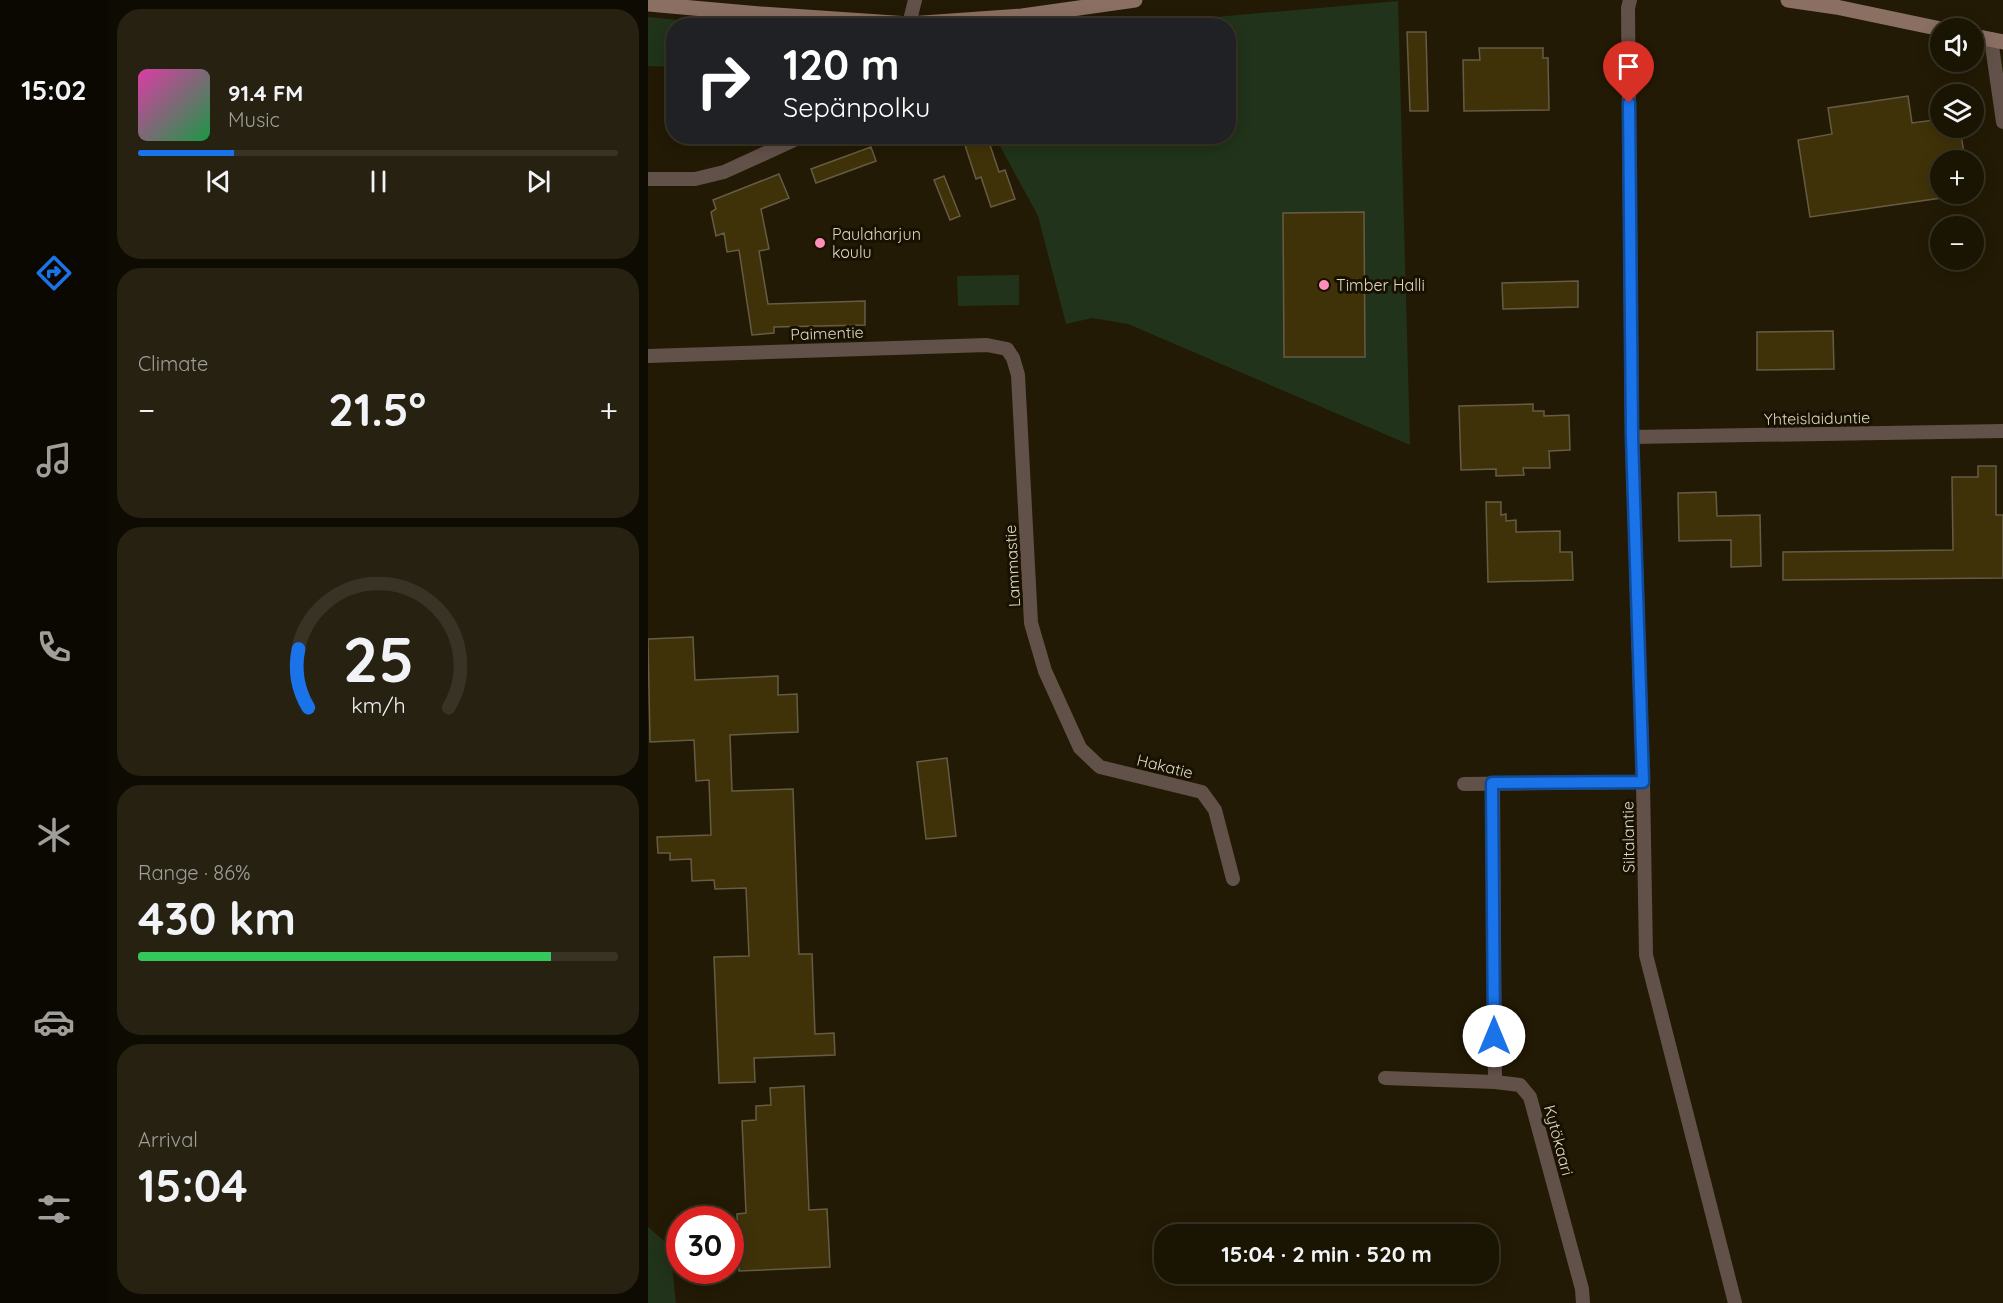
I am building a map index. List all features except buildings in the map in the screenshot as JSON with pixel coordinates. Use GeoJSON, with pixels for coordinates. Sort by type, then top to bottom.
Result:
{"type":"FeatureCollection","features":[{"type":"Feature","properties":{"kind":"main road"},"geometry":{"type":"LineString","coordinates":[[1007,18],[1135,0]]}},
{"type":"Feature","properties":{"kind":"main road"},"geometry":{"type":"LineString","coordinates":[[1788,0],[1836,7],[1930,27]]}},
{"type":"Feature","properties":{"kind":"main road"},"geometry":{"type":"LineString","coordinates":[[648,4],[817,18]]}},
{"type":"Feature","properties":{"kind":"street"},"geometry":{"type":"LineString","coordinates":[[910,18],[915,0]]}},
{"type":"Feature","properties":{"kind":"street","name":"Siltalantie"},"geometry":{"type":"LineString","coordinates":[[1630,0],[1628,20],[1632,437],[1646,955],[1735,1303]]}},
{"type":"Feature","properties":{"kind":"street"},"geometry":{"type":"LineString","coordinates":[[1997,41],[2003,122]]}},
{"type":"Feature","properties":{"kind":"street"},"geometry":{"type":"LineString","coordinates":[[648,179],[695,179],[724,172],[785,144]]}},
{"type":"Feature","properties":{"kind":"street","name":"Paimentie"},"geometry":{"type":"LineString","coordinates":[[648,356],[987,345],[1007,349]]}},
{"type":"Feature","properties":{"kind":"street","name":"Lammastie"},"geometry":{"type":"LineString","coordinates":[[1007,349],[1013,358],[1018,375],[1032,622],[1045,671],[1080,747],[1100,767]]}},
{"type":"Feature","properties":{"kind":"street","name":"Yhteislaiduntie"},"geometry":{"type":"LineString","coordinates":[[1632,437],[2003,431]]}},
{"type":"Feature","properties":{"kind":"street","name":"Hakatie"},"geometry":{"type":"LineString","coordinates":[[1100,767],[1202,792],[1215,810],[1233,879]]}},
{"type":"Feature","properties":{"kind":"street"},"geometry":{"type":"LineString","coordinates":[[1464,784],[1643,782]]}},
{"type":"Feature","properties":{"kind":"street"},"geometry":{"type":"LineString","coordinates":[[1492,783],[1494,1082]]}},
{"type":"Feature","properties":{"kind":"street","name":"Kytökaari"},"geometry":{"type":"LineString","coordinates":[[1385,1078],[1520,1085],[1530,1096],[1582,1289],[1583,1303]]}},
{"type":"Feature","properties":{"kind":"green space"},"geometry":{"type":"Polygon","coordinates":[[[1398,1],[1410,445],[1128,324],[1092,318],[1066,324],[1038,216],[999,144],[1236,144],[1236,18],[1204,18],[1398,1]]]}},
{"type":"Feature","properties":{"kind":"green space"},"geometry":{"type":"Polygon","coordinates":[[[648,17],[666,19],[666,67],[648,66],[648,17]]]}},
{"type":"Feature","properties":{"kind":"green space"},"geometry":{"type":"Polygon","coordinates":[[[1019,275],[1019,305],[958,306],[957,276],[1019,275]]]}},
{"type":"Feature","properties":{"kind":"green space"},"geometry":{"type":"Polygon","coordinates":[[[648,1227],[666,1243],[666,1284],[674,1284],[676,1303],[648,1303],[648,1227]]]}},
{"type":"Feature","properties":{"kind":"place","name":"Paulaharjun koulu"},"geometry":{"type":"Point","coordinates":[820,243]}},
{"type":"Feature","properties":{"kind":"place","name":"Timber Halli"},"geometry":{"type":"Point","coordinates":[1324,285]}},
{"type":"Feature","properties":{"kind":"route"},"geometry":{"type":"LineString","coordinates":[[1494,1036],[1492,783],[1643,782],[1632,437],[1629,103]]}}]}
